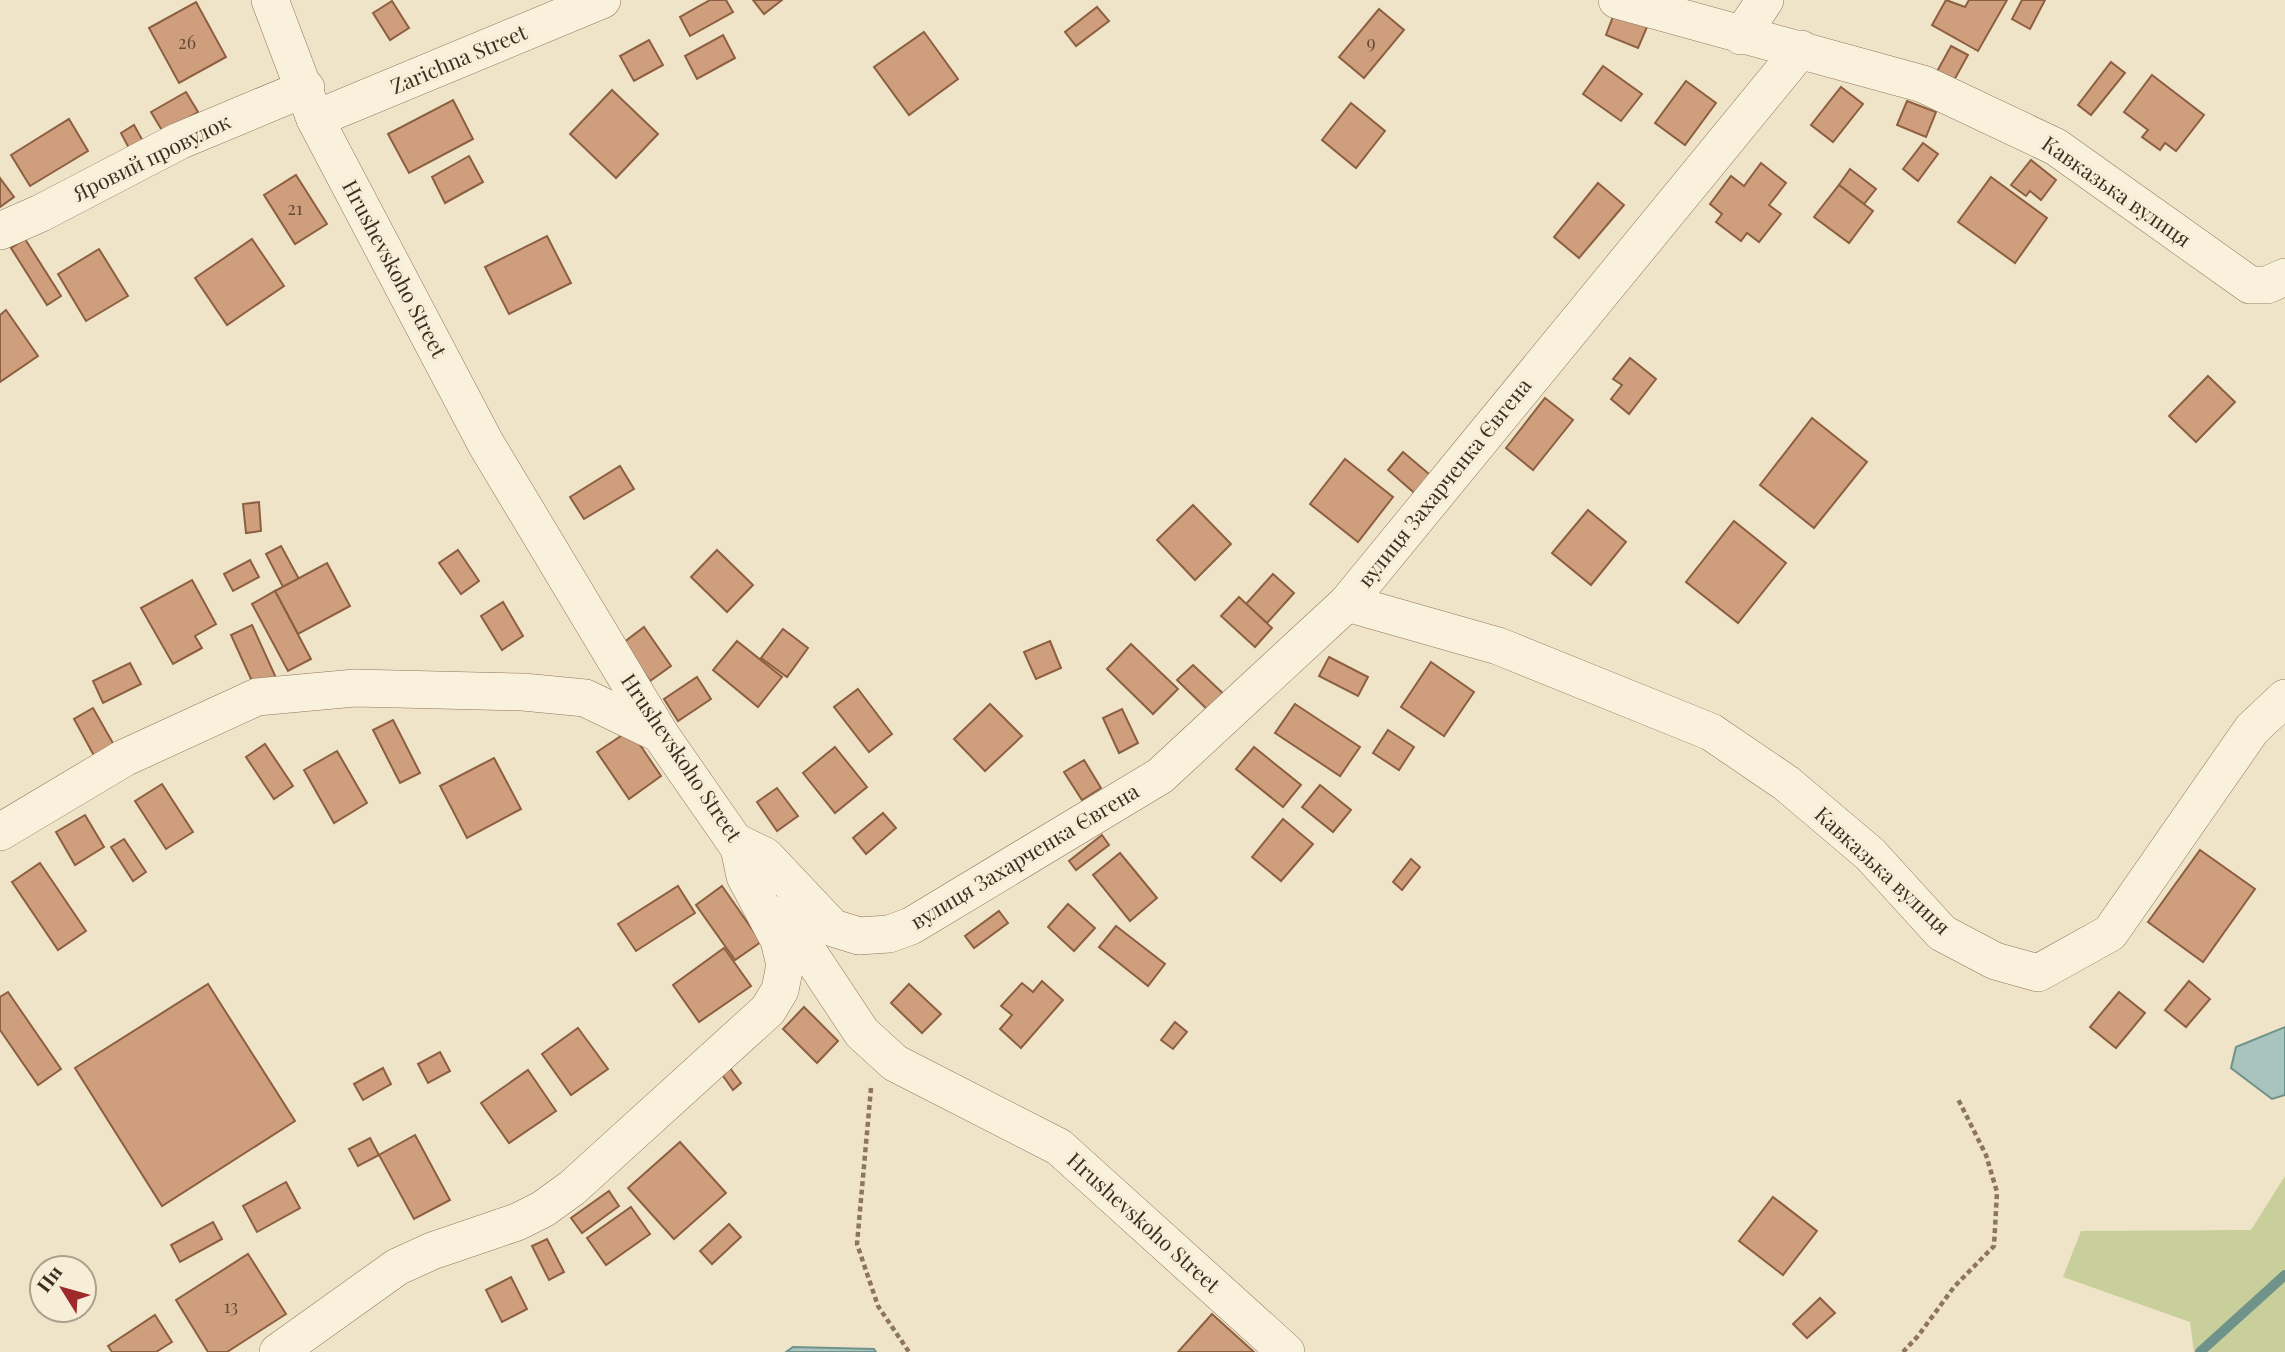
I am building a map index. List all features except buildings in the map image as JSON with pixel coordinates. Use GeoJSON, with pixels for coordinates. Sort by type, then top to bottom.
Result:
{"type":"FeatureCollection","features":[{"type":"Feature","properties":{"kind":"street","name":"Hrushevskoho Street"},"geometry":{"type":"LineString","coordinates":[[270,0],[311,103],[486,444],[660,734],[738,843],[862,1033],[895,1063],[1059,1147],[1286,1352]]}},
{"type":"Feature","properties":{"kind":"street","name":"Zarichna Street"},"geometry":{"type":"LineString","coordinates":[[311,103],[602,0]]}},
{"type":"Feature","properties":{"kind":"street","name":"Кавказька вулиця"},"geometry":{"type":"LineString","coordinates":[[1617,0],[1923,84],[2056,146],[2250,285],[2267,285],[2285,276]]}},
{"type":"Feature","properties":{"kind":"street"},"geometry":{"type":"LineString","coordinates":[[1741,36],[1765,0]]}},
{"type":"Feature","properties":{"kind":"street","name":"вулиця Захарченка Євгена"},"geometry":{"type":"LineString","coordinates":[[738,843],[765,856],[833,928],[859,936],[889,934],[911,926],[1160,776],[1347,603],[1801,49]]}},
{"type":"Feature","properties":{"kind":"street","name":"Яровий провулок"},"geometry":{"type":"LineString","coordinates":[[0,231],[41,213],[179,141],[311,103]]}},
{"type":"Feature","properties":{"kind":"street","name":"Кавказька вулиця"},"geometry":{"type":"LineString","coordinates":[[1347,603],[1498,646],[1711,732],[1786,783],[1870,854],[1942,933],[1995,961],[2038,973],[2110,933],[2252,729],[2285,698]]}},
{"type":"Feature","properties":{"kind":"street"},"geometry":{"type":"LineString","coordinates":[[0,832],[124,758],[257,697],[355,688],[523,692],[585,698],[660,734]]}},
{"type":"Feature","properties":{"kind":"street"},"geometry":{"type":"LineString","coordinates":[[278,1352],[397,1267],[543,1209],[572,1188],[768,1010],[780,990],[785,965],[779,940],[745,876],[738,843]]}},
{"type":"Feature","properties":{"kind":"path"},"geometry":{"type":"LineString","coordinates":[[875,1045],[857,1244],[878,1306],[909,1352]]}},
{"type":"Feature","properties":{"kind":"path"},"geometry":{"type":"LineString","coordinates":[[1903,1352],[1919,1336],[1954,1287],[1994,1247],[1997,1192],[1986,1155],[1958,1099]]}},
{"type":"Feature","properties":{"kind":"green space"},"geometry":{"type":"Polygon","coordinates":[[[2285,1176],[2285,1352],[2194,1352],[2190,1322],[2063,1277],[2081,1231],[2251,1230],[2285,1176]]]}},
{"type":"Feature","properties":{"kind":"water"},"geometry":{"type":"Polygon","coordinates":[[[2285,1027],[2285,1095],[2272,1099],[2231,1068],[2236,1047],[2285,1027]]]}},
{"type":"Feature","properties":{"kind":"water"},"geometry":{"type":"Polygon","coordinates":[[[793,1347],[874,1349],[876,1352],[786,1352],[793,1347]]]}},
{"type":"Feature","properties":{"kind":"waterway"},"geometry":{"type":"LineString","coordinates":[[2200,1352],[2285,1275]]}}]}
